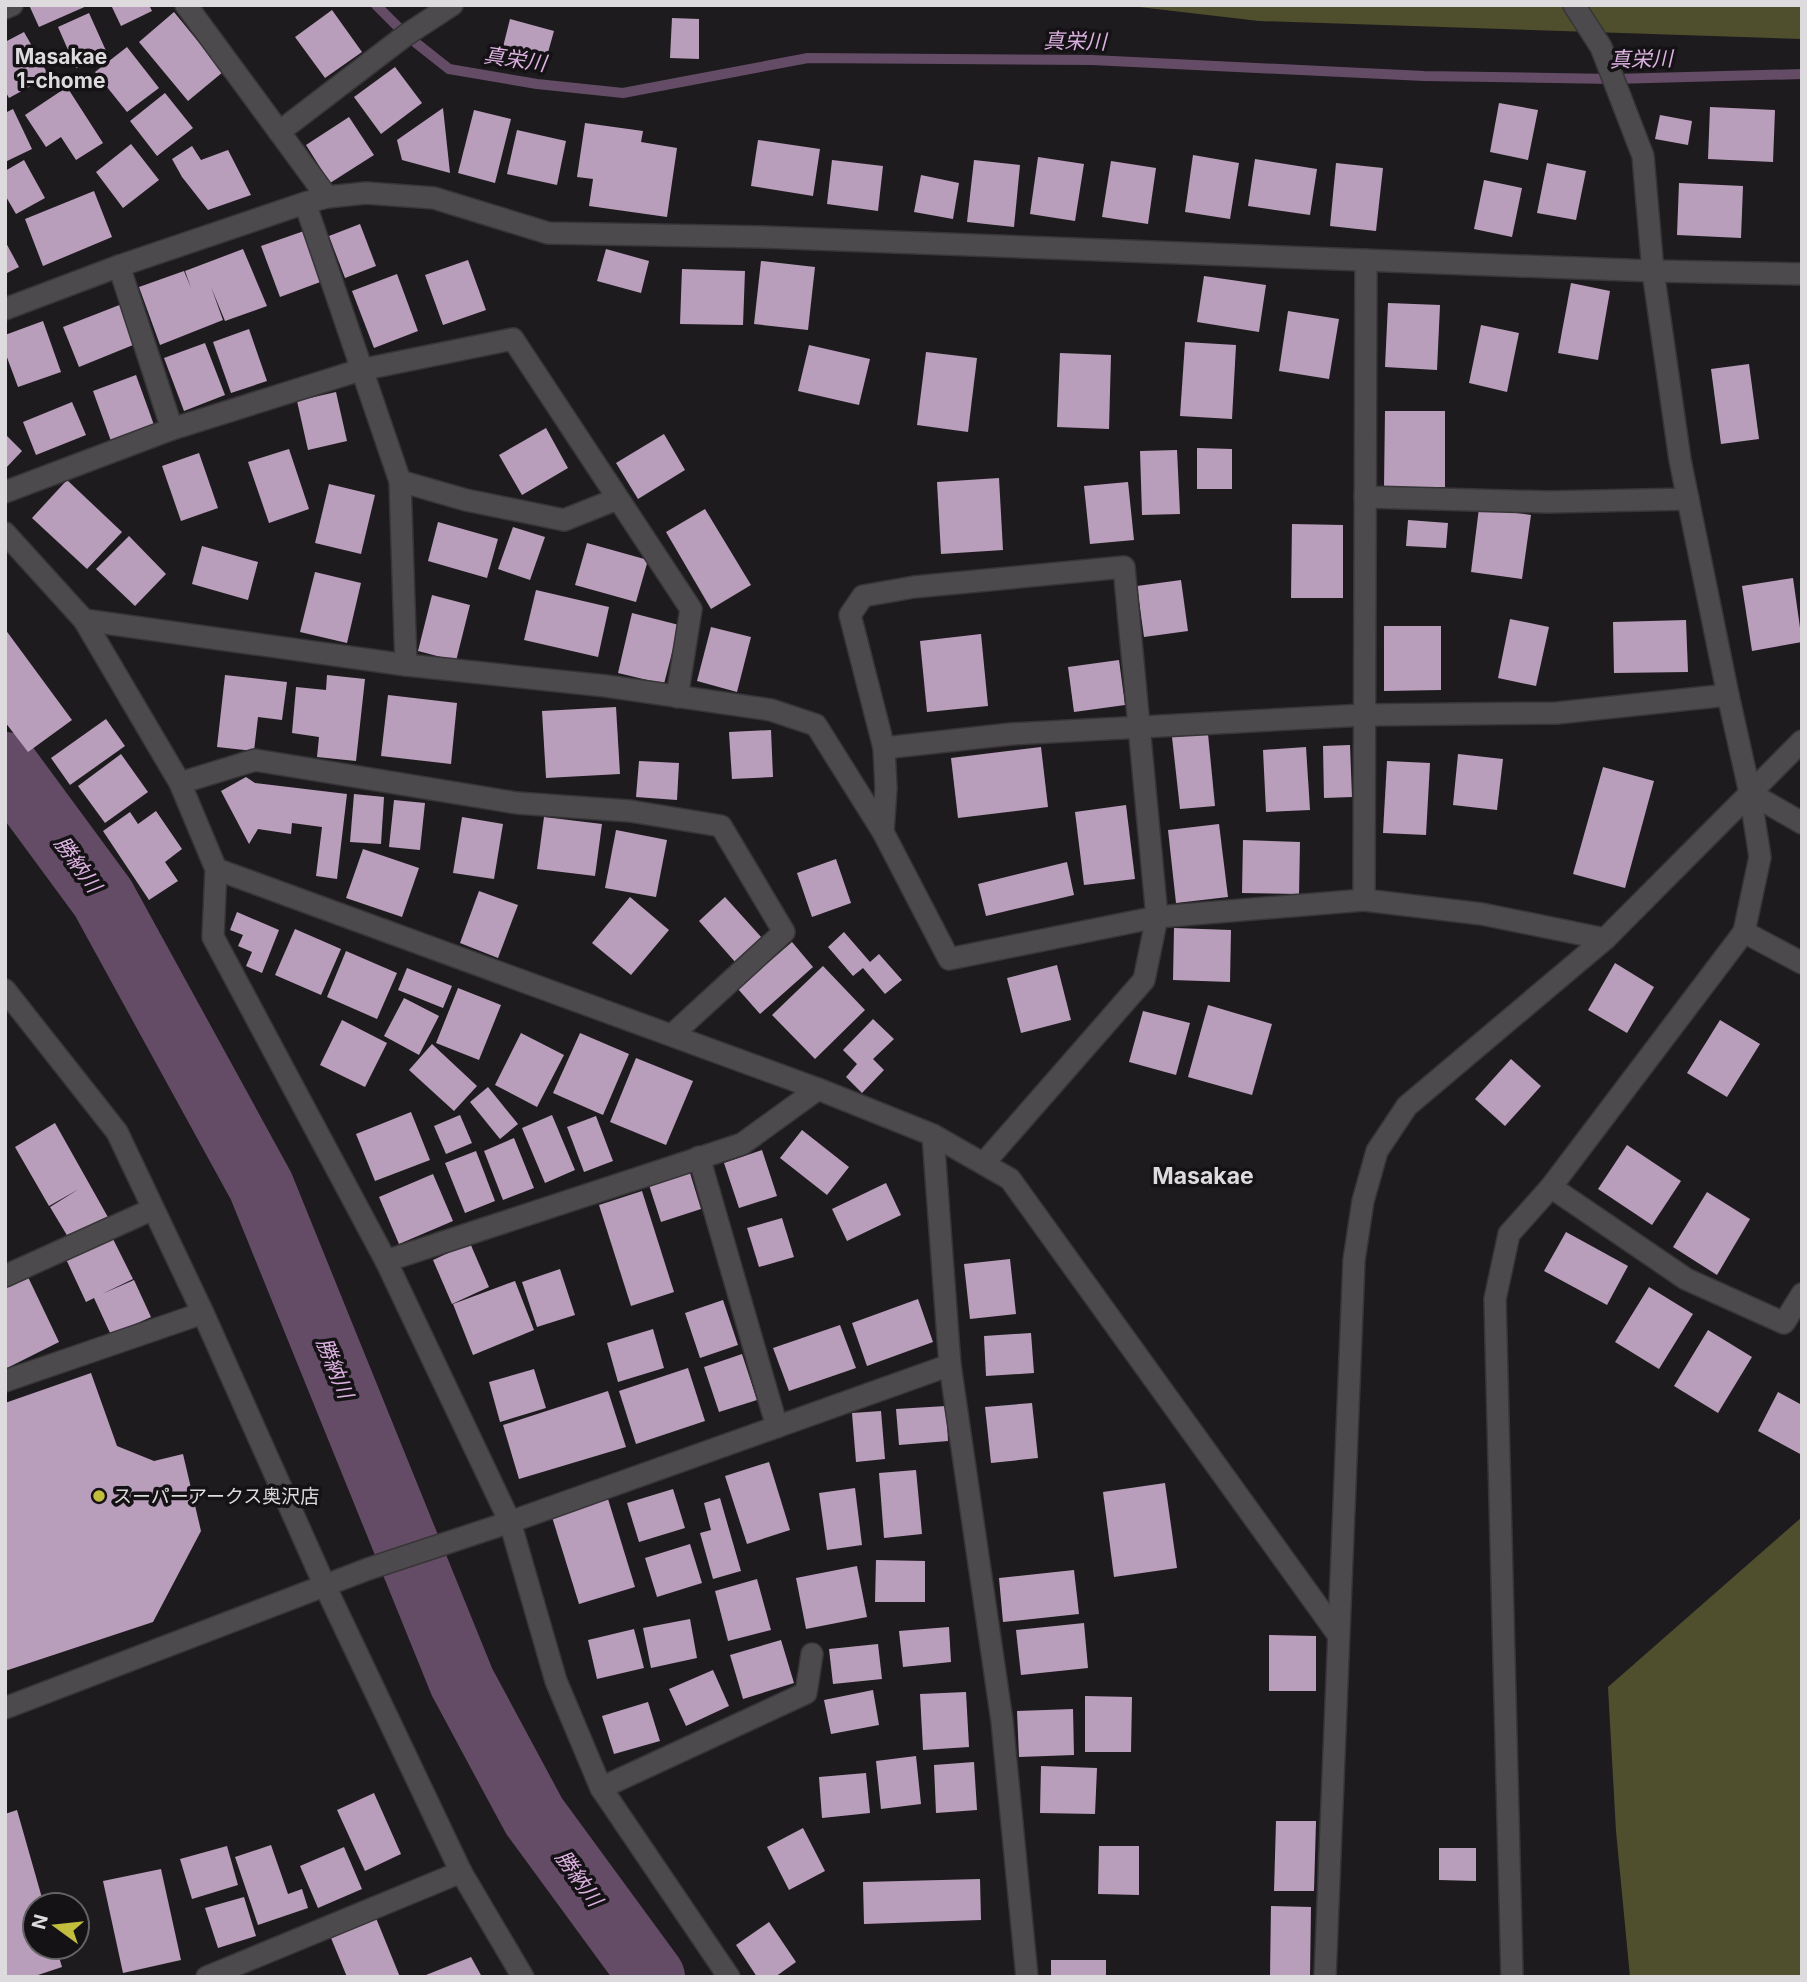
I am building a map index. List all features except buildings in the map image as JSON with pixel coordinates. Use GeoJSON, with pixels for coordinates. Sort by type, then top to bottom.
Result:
{"type":"FeatureCollection","features":[{"type":"Feature","properties":{"kind":"street"},"geometry":{"type":"LineString","coordinates":[[5,8],[12,5]]}},
{"type":"Feature","properties":{"kind":"street"},"geometry":{"type":"LineString","coordinates":[[186,5],[327,197]]}},
{"type":"Feature","properties":{"kind":"street"},"geometry":{"type":"LineString","coordinates":[[279,132],[406,35],[452,5]]}},
{"type":"Feature","properties":{"kind":"street"},"geometry":{"type":"LineString","coordinates":[[1513,1977],[1495,1299],[1509,1234],[1551,1187],[1744,932],[1760,857],[1750,793],[1688,499],[1653,271],[1643,156],[1601,47],[1574,5]]}},
{"type":"Feature","properties":{"kind":"street"},"geometry":{"type":"LineString","coordinates":[[5,309],[119,266],[305,203],[366,192],[434,198],[548,233],[762,237],[1653,271],[1802,274]]}},
{"type":"Feature","properties":{"kind":"street"},"geometry":{"type":"LineString","coordinates":[[305,203],[400,481],[406,665]]}},
{"type":"Feature","properties":{"kind":"street"},"geometry":{"type":"LineString","coordinates":[[1364,900],[1366,260]]}},
{"type":"Feature","properties":{"kind":"street"},"geometry":{"type":"LineString","coordinates":[[119,266],[172,429]]}},
{"type":"Feature","properties":{"kind":"street"},"geometry":{"type":"LineString","coordinates":[[5,492],[172,429],[360,370],[513,340],[691,609],[677,697]]}},
{"type":"Feature","properties":{"kind":"street"},"geometry":{"type":"LineString","coordinates":[[400,481],[466,500],[564,520],[617,499]]}},
{"type":"Feature","properties":{"kind":"street"},"geometry":{"type":"LineString","coordinates":[[1365,497],[1548,502],[1688,499]]}},
{"type":"Feature","properties":{"kind":"street"},"geometry":{"type":"LineString","coordinates":[[5,533],[84,620],[180,783],[216,869],[213,937],[386,1261],[502,1524],[556,1681],[601,1788],[729,1977]]}},
{"type":"Feature","properties":{"kind":"street"},"geometry":{"type":"LineString","coordinates":[[883,832],[886,788],[884,748],[850,615],[863,596],[914,587],[1124,567],[1157,917],[1144,980],[984,1163]]}},
{"type":"Feature","properties":{"kind":"street"},"geometry":{"type":"LineString","coordinates":[[84,620],[406,665],[606,686],[772,710],[816,725],[883,832],[949,959],[1157,917],[1364,900],[1482,914],[1605,939]]}},
{"type":"Feature","properties":{"kind":"street"},"geometry":{"type":"LineString","coordinates":[[884,748],[1012,734],[1364,715],[1557,713],[1728,695]]}},
{"type":"Feature","properties":{"kind":"street"},"geometry":{"type":"LineString","coordinates":[[1325,1977],[1354,1260],[1363,1200],[1377,1151],[1407,1106],[1605,939],[1802,741]]}},
{"type":"Feature","properties":{"kind":"street"},"geometry":{"type":"LineString","coordinates":[[180,783],[255,760],[517,803],[630,811],[721,825],[784,932],[672,1035]]}},
{"type":"Feature","properties":{"kind":"street"},"geometry":{"type":"LineString","coordinates":[[1750,793],[1802,823]]}},
{"type":"Feature","properties":{"kind":"street"},"geometry":{"type":"LineString","coordinates":[[216,869],[817,1089],[933,1135],[1010,1179],[1338,1633]]}},
{"type":"Feature","properties":{"kind":"street"},"geometry":{"type":"LineString","coordinates":[[1744,932],[1802,963]]}},
{"type":"Feature","properties":{"kind":"street"},"geometry":{"type":"LineString","coordinates":[[5,990],[117,1132],[203,1313],[325,1586],[461,1872],[523,1977]]}},
{"type":"Feature","properties":{"kind":"street"},"geometry":{"type":"LineString","coordinates":[[386,1261],[741,1144],[817,1089]]}},
{"type":"Feature","properties":{"kind":"street"},"geometry":{"type":"LineString","coordinates":[[933,1135],[950,1365],[1002,1721],[1027,1977]]}},
{"type":"Feature","properties":{"kind":"street"},"geometry":{"type":"LineString","coordinates":[[699,1157],[777,1427]]}},
{"type":"Feature","properties":{"kind":"street"},"geometry":{"type":"LineString","coordinates":[[1551,1187],[1686,1279],[1784,1323],[1802,1294]]}},
{"type":"Feature","properties":{"kind":"street"},"geometry":{"type":"LineString","coordinates":[[5,1276],[153,1209]]}},
{"type":"Feature","properties":{"kind":"street"},"geometry":{"type":"LineString","coordinates":[[5,1381],[203,1313]]}},
{"type":"Feature","properties":{"kind":"street"},"geometry":{"type":"LineString","coordinates":[[5,1707],[368,1569],[950,1365]]}},
{"type":"Feature","properties":{"kind":"street"},"geometry":{"type":"LineString","coordinates":[[601,1788],[806,1693],[812,1654]]}},
{"type":"Feature","properties":{"kind":"street"},"geometry":{"type":"LineString","coordinates":[[207,1977],[461,1872]]}},
{"type":"Feature","properties":{"kind":"shaded area"},"geometry":{"type":"Polygon","coordinates":[[[1122,5],[1802,5],[1802,39],[1259,21],[1122,5]]]}},
{"type":"Feature","properties":{"kind":"shaded area"},"geometry":{"type":"Polygon","coordinates":[[[1802,1517],[1802,1977],[1630,1977],[1616,1831],[1608,1687],[1802,1517]]]}},
{"type":"Feature","properties":{"kind":"waterway","name":"真栄川"},"geometry":{"type":"LineString","coordinates":[[376,5],[406,35],[449,69],[537,84],[623,93],[808,58],[1092,60],[1424,76],[1613,79],[1802,74]]}},
{"type":"Feature","properties":{"kind":"waterway","name":"勝納川"},"geometry":{"type":"LineString","coordinates":[[5,765],[103,898],[261,1186],[462,1682],[534,1816],[652,1977]]}},
{"type":"Feature","properties":{"kind":"place","name":"スーパーアークス奥沢店"},"geometry":{"type":"Point","coordinates":[99,1496]}},
{"type":"Feature","properties":{"kind":"district","name":"Masakae 1-chome"},"geometry":{"type":"Point","coordinates":[61,68]}},
{"type":"Feature","properties":{"kind":"district","name":"Masakae"},"geometry":{"type":"Point","coordinates":[1203,1176]}}]}
